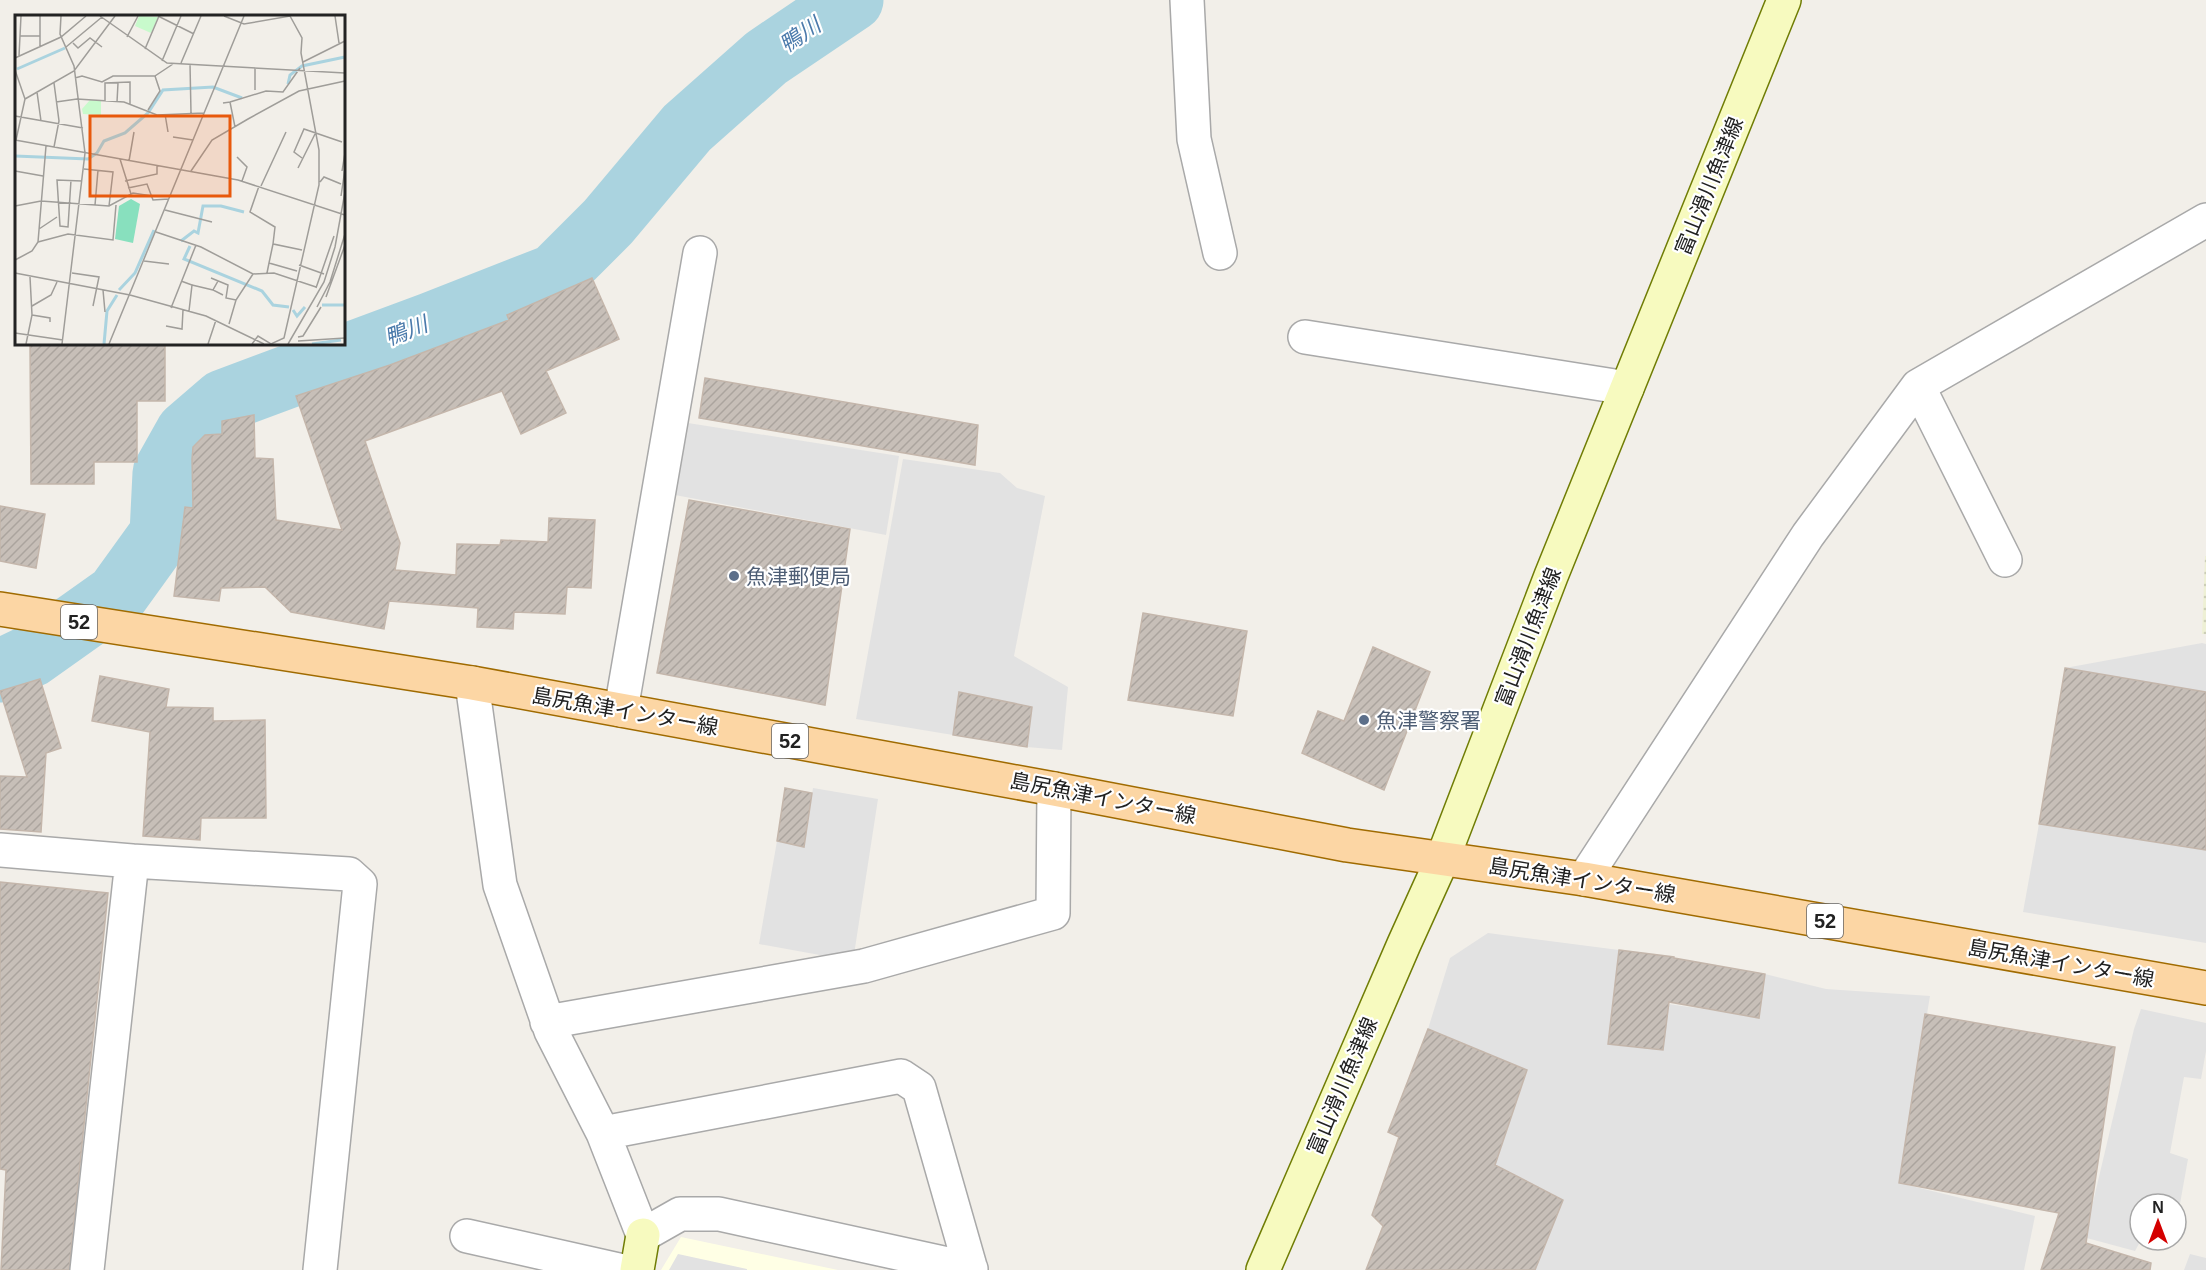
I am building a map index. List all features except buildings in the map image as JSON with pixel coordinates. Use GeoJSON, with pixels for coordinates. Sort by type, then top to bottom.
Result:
{"type":"FeatureCollection","features":[{"type":"Feature","properties":{"kind":"main road","name":"富山滑川魚津線"},"geometry":{"type":"LineString","coordinates":[[1263,1270],[1404,944],[1443,860],[1551,576],[1784,0]]}},
{"type":"Feature","properties":{"kind":"main road","name":"島尻魚津インター線"},"geometry":{"type":"LineString","coordinates":[[11,611],[472,684],[1054,789],[1347,845],[1584,879],[2206,988]]}},
{"type":"Feature","properties":{"kind":"main road"},"geometry":{"type":"LineString","coordinates":[[637,1270],[643,1235]]}},
{"type":"Feature","properties":{"kind":"street"},"geometry":{"type":"LineString","coordinates":[[1187,0],[1194,139],[1220,253]]}},
{"type":"Feature","properties":{"kind":"street"},"geometry":{"type":"LineString","coordinates":[[1584,879],[1808,535],[1918,386],[2206,220]]}},
{"type":"Feature","properties":{"kind":"street"},"geometry":{"type":"LineString","coordinates":[[621,710],[700,253]]}},
{"type":"Feature","properties":{"kind":"street"},"geometry":{"type":"LineString","coordinates":[[1305,337],[1627,388]]}},
{"type":"Feature","properties":{"kind":"street"},"geometry":{"type":"LineString","coordinates":[[1918,386],[2005,560]]}},
{"type":"Feature","properties":{"kind":"street"},"geometry":{"type":"LineString","coordinates":[[472,684],[500,885],[547,1022],[603,1133],[643,1235],[680,1214],[719,1214],[971,1270],[919,1088],[901,1076],[603,1133]]}},
{"type":"Feature","properties":{"kind":"street"},"geometry":{"type":"LineString","coordinates":[[547,1022],[864,966],[1053,913],[1054,789]]}},
{"type":"Feature","properties":{"kind":"street"},"geometry":{"type":"LineString","coordinates":[[0,850],[132,861],[349,874],[360,884],[320,1270]]}},
{"type":"Feature","properties":{"kind":"street"},"geometry":{"type":"LineString","coordinates":[[87,1270],[132,861]]}},
{"type":"Feature","properties":{"kind":"street"},"geometry":{"type":"LineString","coordinates":[[467,1236],[619,1270]]}},
{"type":"Feature","properties":{"kind":"shaded area"},"geometry":{"type":"Polygon","coordinates":[[[688,423],[899,456],[886,535],[675,495],[688,423]]]}},
{"type":"Feature","properties":{"kind":"shaded area"},"geometry":{"type":"Polygon","coordinates":[[[903,459],[1000,473],[1017,488],[1045,496],[1014,656],[1068,687],[1062,750],[1027,747],[1031,707],[960,692],[953,735],[856,719],[903,459]]]}},
{"type":"Feature","properties":{"kind":"shaded area"},"geometry":{"type":"Polygon","coordinates":[[[2205,556],[2206,634],[2202,634],[2205,556]]]}},
{"type":"Feature","properties":{"kind":"shaded area"},"geometry":{"type":"Polygon","coordinates":[[[2206,644],[2206,692],[2065,668],[2206,644]]]}},
{"type":"Feature","properties":{"kind":"shaded area"},"geometry":{"type":"Polygon","coordinates":[[[813,788],[878,799],[853,961],[759,944],[777,841],[804,847],[813,788]]]}},
{"type":"Feature","properties":{"kind":"shaded area"},"geometry":{"type":"Polygon","coordinates":[[[2039,824],[2206,850],[2206,943],[2023,912],[2039,824]]]}},
{"type":"Feature","properties":{"kind":"shaded area"},"geometry":{"type":"Polygon","coordinates":[[[1488,933],[1619,950],[1609,1044],[1663,1050],[1668,1004],[1759,1017],[1765,974],[1826,989],[1930,996],[1899,1183],[2035,1216],[2024,1270],[1535,1270],[1563,1200],[1495,1165],[1527,1070],[1428,1029],[1450,958],[1488,933]]]}},
{"type":"Feature","properties":{"kind":"shaded area"},"geometry":{"type":"Polygon","coordinates":[[[2141,1009],[2206,1023],[2206,1051],[2201,1079],[2184,1077],[2170,1153],[2188,1159],[2182,1192],[2128,1192],[2128,1249],[2083,1237],[2134,1029],[2141,1009]]]}},
{"type":"Feature","properties":{"kind":"shaded area"},"geometry":{"type":"Polygon","coordinates":[[[681,1237],[838,1270],[661,1270],[681,1237]]]}},
{"type":"Feature","properties":{"kind":"shaded area"},"geometry":{"type":"Polygon","coordinates":[[[678,1254],[747,1269],[747,1270],[669,1270],[678,1254]]]}},
{"type":"Feature","properties":{"kind":"shaded area"},"geometry":{"type":"Polygon","coordinates":[[[2190,1254],[2206,1258],[2206,1270],[2184,1270],[2190,1254]]]}},
{"type":"Feature","properties":{"kind":"waterway","name":"鴨川"},"geometry":{"type":"LineString","coordinates":[[0,671],[31,656],[117,595],[161,534],[164,473],[187,432],[223,401],[555,275],[608,222],[687,128],[766,58],[852,0]]}},
{"type":"Feature","properties":{"kind":"place","name":"魚津郵便局"},"geometry":{"type":"Point","coordinates":[734,576]}},
{"type":"Feature","properties":{"kind":"place","name":"魚津警察署"},"geometry":{"type":"Point","coordinates":[1364,720]}}]}
